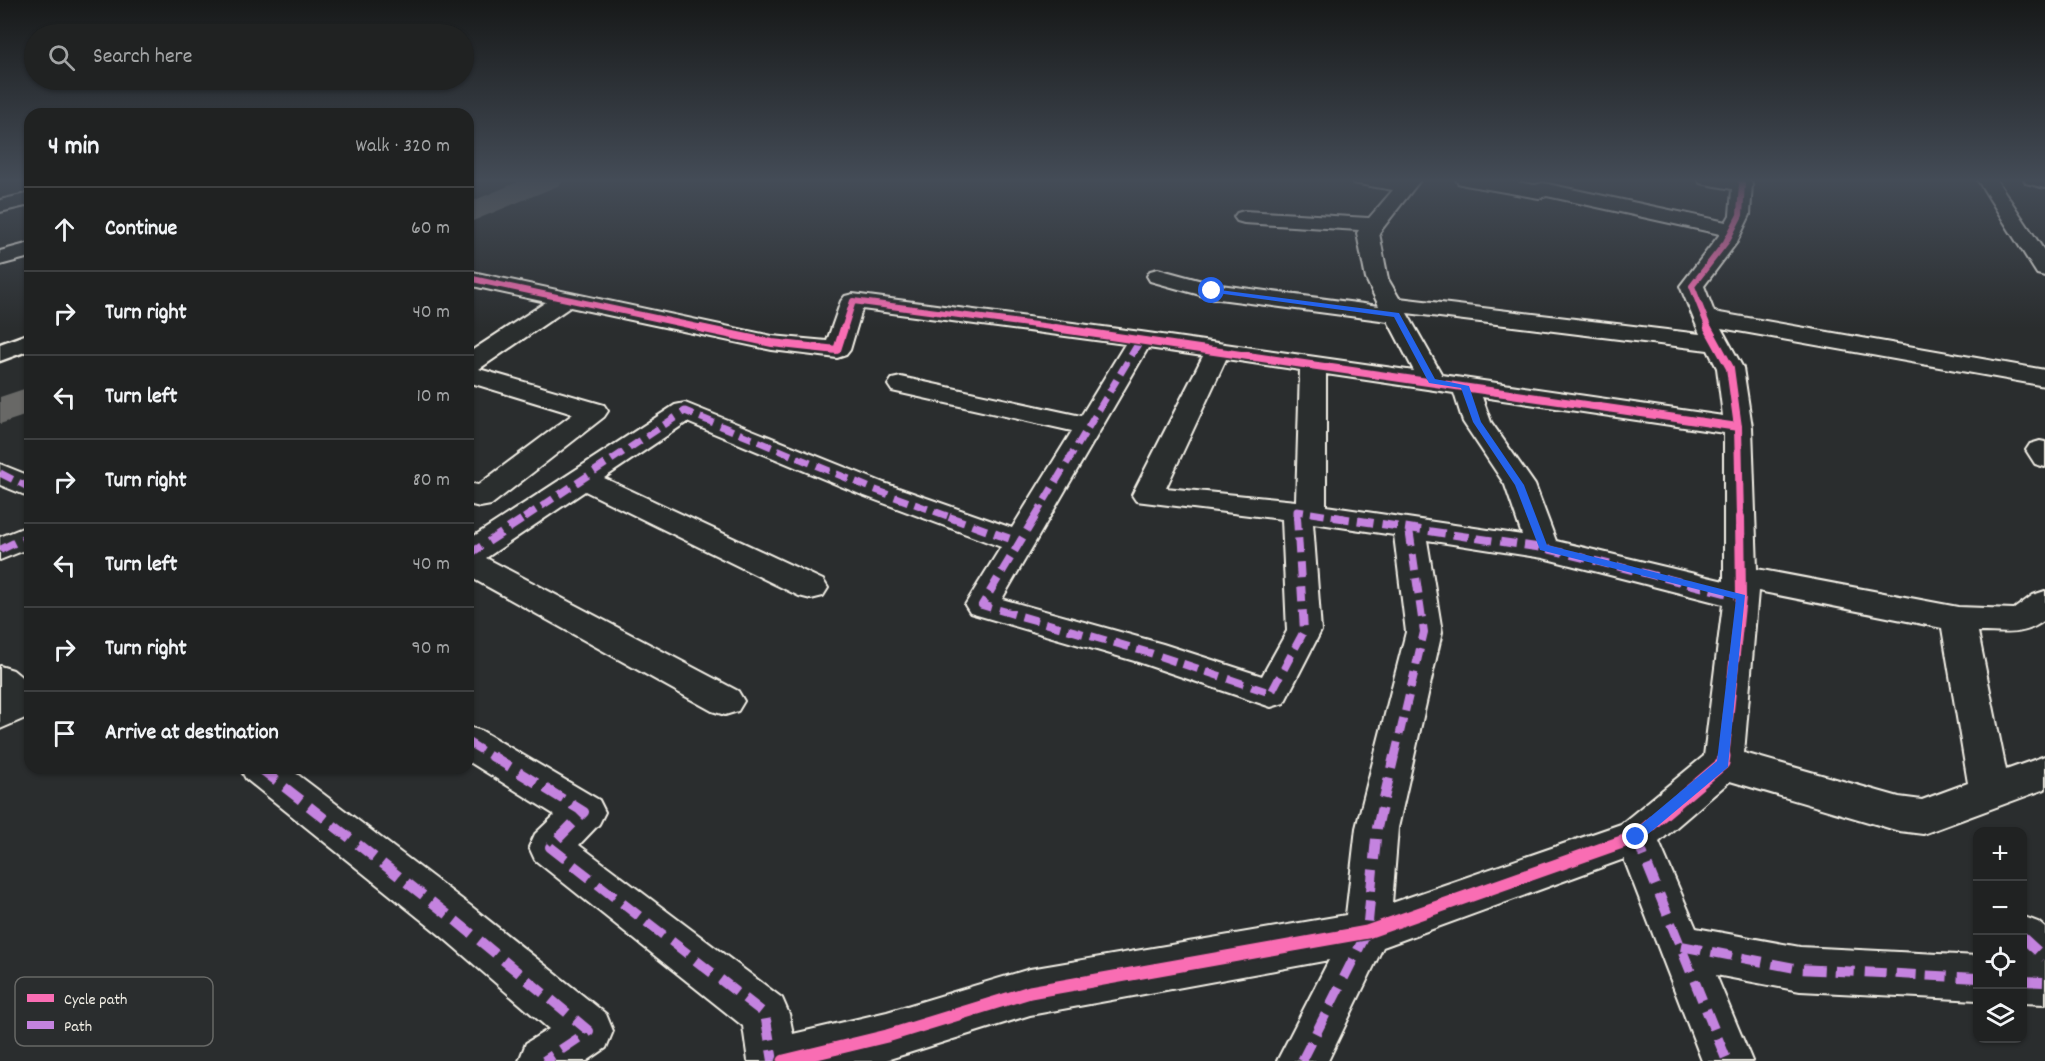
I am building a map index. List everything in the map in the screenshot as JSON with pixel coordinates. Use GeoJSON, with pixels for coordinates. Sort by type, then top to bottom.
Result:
{"type":"FeatureCollection","features":[{"type":"Feature","properties":{"kind":"street"},"geometry":{"type":"LineString","coordinates":[[1372,229],[1368,233],[1377,279],[1432,381]]}},
{"type":"Feature","properties":{"kind":"street"},"geometry":{"type":"LineString","coordinates":[[784,1061],[887,1036],[1030,992],[1367,932],[1636,837],[1723,763],[1741,587],[1738,427],[1730,368],[1692,286],[1726,242],[1732,230],[1725,229]]}},
{"type":"Feature","properties":{"kind":"street"},"geometry":{"type":"LineString","coordinates":[[2018,229],[2045,269]]}},
{"type":"Feature","properties":{"kind":"street"},"geometry":{"type":"LineString","coordinates":[[1,256],[24,251]]}},
{"type":"Feature","properties":{"kind":"street"},"geometry":{"type":"LineString","coordinates":[[1158,276],[1212,291],[1393,309],[1711,331],[2045,378]]}},
{"type":"Feature","properties":{"kind":"street"},"geometry":{"type":"LineString","coordinates":[[474,279],[772,344],[837,350],[853,301],[1141,339],[1738,427]]}},
{"type":"Feature","properties":{"kind":"street"},"geometry":{"type":"LineString","coordinates":[[474,361],[566,299]]}},
{"type":"Feature","properties":{"kind":"street"},"geometry":{"type":"LineString","coordinates":[[1141,339],[982,605],[1150,653],[1271,693],[1304,630],[1304,512],[1313,364]]}},
{"type":"Feature","properties":{"kind":"street"},"geometry":{"type":"LineString","coordinates":[[0,353],[24,343]]}},
{"type":"Feature","properties":{"kind":"street"},"geometry":{"type":"LineString","coordinates":[[1218,350],[1147,495],[1304,512],[1543,548],[1741,587],[1958,619],[2021,621],[2045,603]]}},
{"type":"Feature","properties":{"kind":"street"},"geometry":{"type":"LineString","coordinates":[[474,376],[594,411],[480,498],[474,495]]}},
{"type":"Feature","properties":{"kind":"street"},"geometry":{"type":"LineString","coordinates":[[901,385],[1089,426]]}},
{"type":"Feature","properties":{"kind":"street"},"geometry":{"type":"LineString","coordinates":[[1465,386],[1477,422],[1520,485],[1543,548]]}},
{"type":"Feature","properties":{"kind":"street"},"geometry":{"type":"LineString","coordinates":[[474,551],[686,411],[873,489],[1019,542]]}},
{"type":"Feature","properties":{"kind":"street"},"geometry":{"type":"LineString","coordinates":[[2045,451],[2040,450],[2045,458]]}},
{"type":"Feature","properties":{"kind":"street"},"geometry":{"type":"LineString","coordinates":[[0,473],[24,485]]}},
{"type":"Feature","properties":{"kind":"street"},"geometry":{"type":"LineString","coordinates":[[583,479],[811,588]]}},
{"type":"Feature","properties":{"kind":"street"},"geometry":{"type":"LineString","coordinates":[[1302,1061],[1367,932],[1377,828],[1424,632],[1409,529]]}},
{"type":"Feature","properties":{"kind":"street"},"geometry":{"type":"LineString","coordinates":[[0,550],[24,539]]}},
{"type":"Feature","properties":{"kind":"street"},"geometry":{"type":"LineString","coordinates":[[474,565],[725,701]]}},
{"type":"Feature","properties":{"kind":"street"},"geometry":{"type":"LineString","coordinates":[[1958,619],[1990,792]]}},
{"type":"Feature","properties":{"kind":"street"},"geometry":{"type":"LineString","coordinates":[[474,746],[584,812],[549,846],[765,1014],[773,1061]]}},
{"type":"Feature","properties":{"kind":"street"},"geometry":{"type":"LineString","coordinates":[[1723,763],[1899,814],[1923,817],[2045,772]]}},
{"type":"Feature","properties":{"kind":"street"},"geometry":{"type":"LineString","coordinates":[[268,774],[456,921],[589,1031],[544,1061]]}},
{"type":"Feature","properties":{"kind":"street"},"geometry":{"type":"LineString","coordinates":[[1636,837],[1727,1061]]}},
{"type":"Feature","properties":{"kind":"street"},"geometry":{"type":"LineString","coordinates":[[2027,942],[2045,958]]}},
{"type":"Feature","properties":{"kind":"street"},"geometry":{"type":"LineString","coordinates":[[1681,946],[1800,969],[1973,978]]}},
{"type":"Feature","properties":{"kind":"street"},"geometry":{"type":"LineString","coordinates":[[2027,981],[2045,982]]}},
{"type":"Feature","properties":{"kind":"waterway"},"geometry":{"type":"LineString","coordinates":[[0,412],[24,402]]}},
{"type":"Feature","properties":{"kind":"marked path"},"geometry":{"type":"LineString","coordinates":[[1141,339],[982,605],[1150,653],[1271,693],[1304,631],[1297,511],[1543,548],[1741,597]]}},
{"type":"Feature","properties":{"kind":"marked path"},"geometry":{"type":"LineString","coordinates":[[474,551],[685,411],[873,489],[1019,542]]}},
{"type":"Feature","properties":{"kind":"marked path"},"geometry":{"type":"LineString","coordinates":[[0,473],[24,485]]}},
{"type":"Feature","properties":{"kind":"marked path"},"geometry":{"type":"LineString","coordinates":[[1302,1061],[1367,932],[1377,828],[1424,632],[1409,529]]}},
{"type":"Feature","properties":{"kind":"marked path"},"geometry":{"type":"LineString","coordinates":[[0,550],[24,538]]}},
{"type":"Feature","properties":{"kind":"marked path"},"geometry":{"type":"LineString","coordinates":[[474,746],[584,812],[550,847],[765,1014],[773,1061]]}},
{"type":"Feature","properties":{"kind":"marked path"},"geometry":{"type":"LineString","coordinates":[[268,774],[456,921],[589,1031],[544,1061]]}},
{"type":"Feature","properties":{"kind":"marked path"},"geometry":{"type":"LineString","coordinates":[[1636,837],[1727,1061]]}},
{"type":"Feature","properties":{"kind":"marked path"},"geometry":{"type":"LineString","coordinates":[[2027,942],[2045,958]]}},
{"type":"Feature","properties":{"kind":"marked path"},"geometry":{"type":"LineString","coordinates":[[1681,946],[1800,969],[1973,978]]}},
{"type":"Feature","properties":{"kind":"marked path"},"geometry":{"type":"LineString","coordinates":[[2027,981],[2045,982]]}},
{"type":"Feature","properties":{"kind":"cycle path"},"geometry":{"type":"LineString","coordinates":[[784,1061],[887,1036],[1030,992],[1367,932],[1636,837],[1723,763],[1741,597],[1738,427],[1730,368],[1708,327],[1692,286],[1726,242],[1733,229]]}},
{"type":"Feature","properties":{"kind":"cycle path"},"geometry":{"type":"LineString","coordinates":[[474,279],[772,343],[837,350],[853,301],[1141,339],[1738,427]]}},
{"type":"Feature","properties":{"kind":"route"},"geometry":{"type":"LineString","coordinates":[[1212,291],[1396,315],[1432,381],[1465,386],[1477,422],[1520,485],[1543,548],[1741,597],[1723,763],[1636,837]]}}]}
